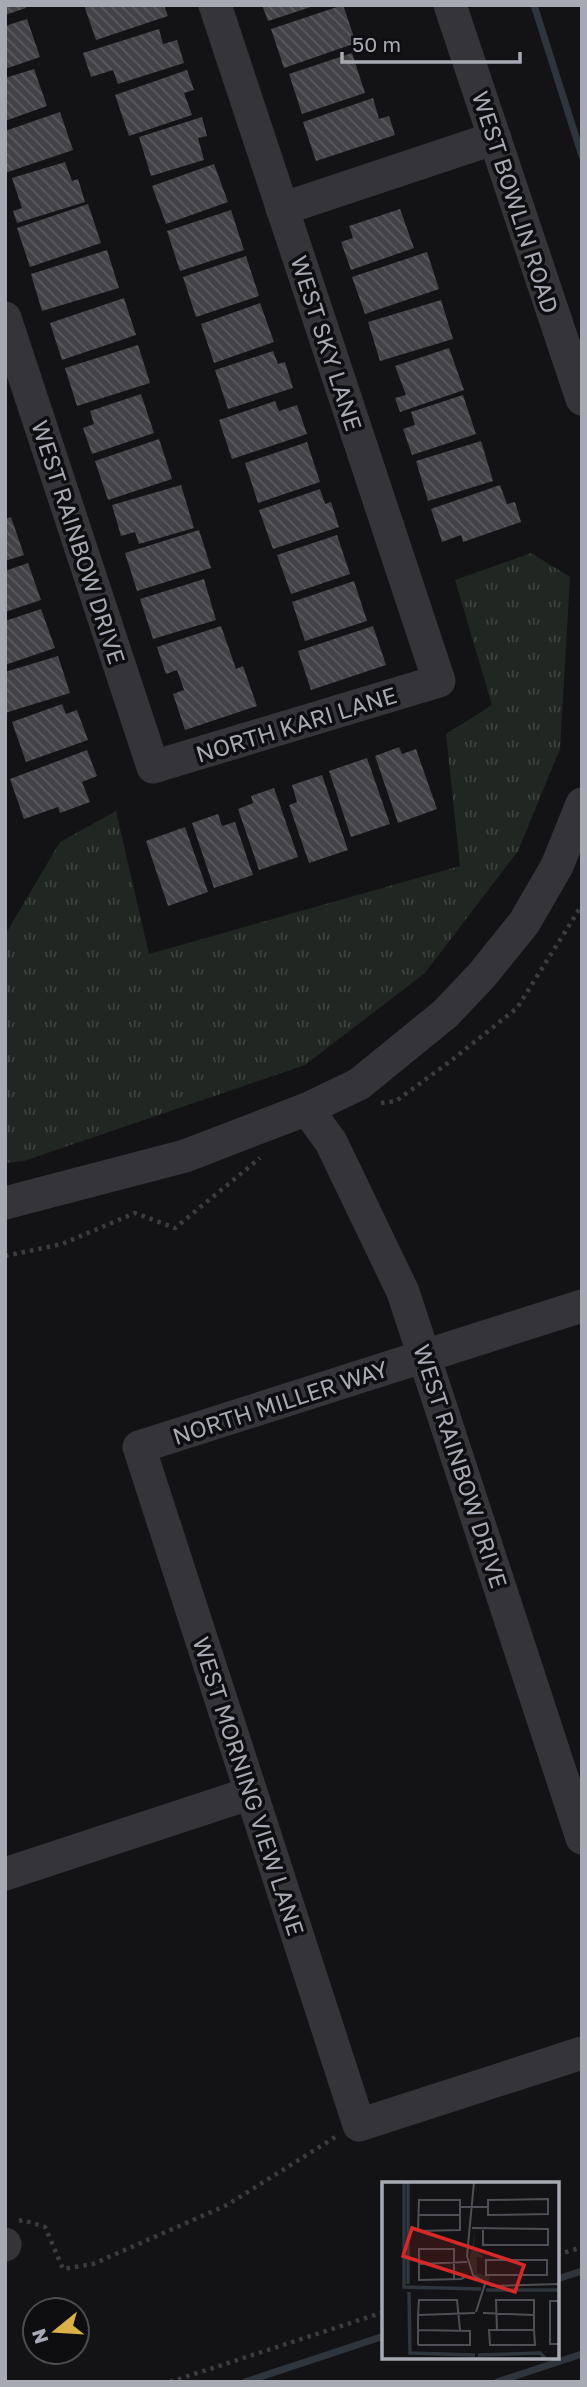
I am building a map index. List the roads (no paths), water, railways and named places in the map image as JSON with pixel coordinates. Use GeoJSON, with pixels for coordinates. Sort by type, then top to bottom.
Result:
{"type":"FeatureCollection","features":[{"type":"Feature","properties":{"kind":"street","name":"WEST SKY LANE"},"geometry":{"type":"LineString","coordinates":[[215,5],[439,681]]}},
{"type":"Feature","properties":{"kind":"street","name":"WEST BOWLIN ROAD"},"geometry":{"type":"LineString","coordinates":[[450,5],[582,399]]}},
{"type":"Feature","properties":{"kind":"street"},"geometry":{"type":"LineString","coordinates":[[282,209],[495,138]]}},
{"type":"Feature","properties":{"kind":"street","name":"WEST RAINBOW DRIVE"},"geometry":{"type":"LineString","coordinates":[[5,318],[153,767]]}},
{"type":"Feature","properties":{"kind":"street","name":"NORTH KARI LANE"},"geometry":{"type":"LineString","coordinates":[[153,767],[439,681]]}},
{"type":"Feature","properties":{"kind":"street"},"geometry":{"type":"LineString","coordinates":[[5,1203],[185,1156],[307,1109],[359,1084],[445,1014],[482,975],[524,923],[557,866],[582,804]]}},
{"type":"Feature","properties":{"kind":"street","name":"WEST RAINBOW DRIVE"},"geometry":{"type":"LineString","coordinates":[[307,1109],[331,1142],[403,1292],[582,1838]]}},
{"type":"Feature","properties":{"kind":"street","name":"NORTH MILLER WAY"},"geometry":{"type":"LineString","coordinates":[[139,1447],[582,1306]]}},
{"type":"Feature","properties":{"kind":"street","name":"WEST MORNING VIEW LANE"},"geometry":{"type":"LineString","coordinates":[[139,1447],[359,2125],[582,2053]]}},
{"type":"Feature","properties":{"kind":"street"},"geometry":{"type":"LineString","coordinates":[[5,1874],[251,1793]]}},
{"type":"Feature","properties":{"kind":"waterway"},"geometry":{"type":"LineString","coordinates":[[534,5],[582,156]]}},
{"type":"Feature","properties":{"kind":"waterway"},"geometry":{"type":"LineString","coordinates":[[559,2278],[582,2271]]}},
{"type":"Feature","properties":{"kind":"waterway"},"geometry":{"type":"LineString","coordinates":[[245,2382],[382,2337]]}},
{"type":"Feature","properties":{"kind":"waterway"},"geometry":{"type":"LineString","coordinates":[[497,2382],[582,2354]]}}]}
